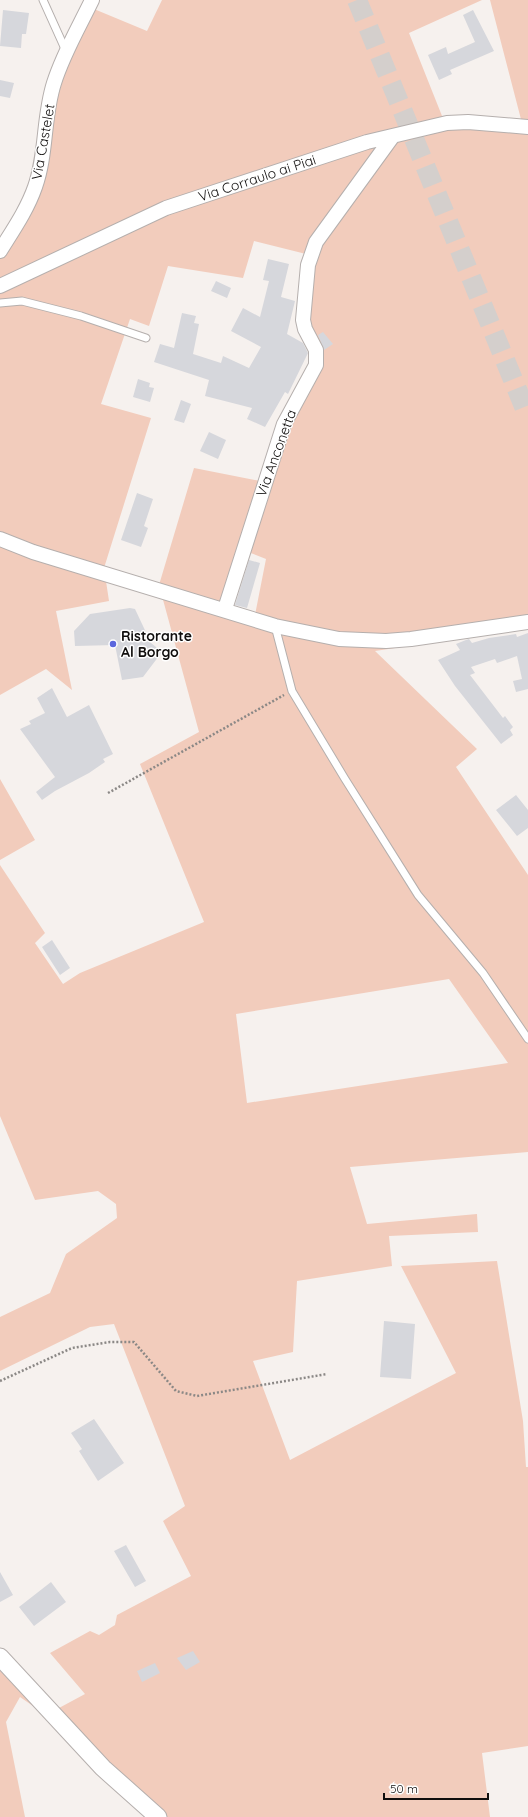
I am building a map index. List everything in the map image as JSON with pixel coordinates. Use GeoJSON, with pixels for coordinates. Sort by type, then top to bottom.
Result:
{"type":"FeatureCollection","features":[{"type":"Feature","properties":{"kind":"street","name":"Via Castelet"},"geometry":{"type":"LineString","coordinates":[[0,251],[24,212],[35,186],[42,156],[49,101],[54,83],[92,0]]}},
{"type":"Feature","properties":{"kind":"street","name":"Via Corraulo ai Piai"},"geometry":{"type":"LineString","coordinates":[[0,286],[166,208],[354,146],[447,123],[475,122],[528,127]]}},
{"type":"Feature","properties":{"kind":"street","name":"Via Anconetta"},"geometry":{"type":"LineString","coordinates":[[225,609],[284,424],[316,365],[316,350],[305,329],[303,320],[309,257],[324,229],[393,136]]}},
{"type":"Feature","properties":{"kind":"street"},"geometry":{"type":"LineString","coordinates":[[0,539],[33,552],[225,609],[275,626],[339,639],[386,641],[528,622]]}},
{"type":"Feature","properties":{"kind":"street"},"geometry":{"type":"LineString","coordinates":[[0,1657],[103,1768],[158,1817]]}},
{"type":"Feature","properties":{"kind":"lane"},"geometry":{"type":"LineString","coordinates":[[43,0],[67,52]]}},
{"type":"Feature","properties":{"kind":"lane"},"geometry":{"type":"LineString","coordinates":[[0,303],[22,301],[81,316],[146,338]]}},
{"type":"Feature","properties":{"kind":"lane"},"geometry":{"type":"LineString","coordinates":[[275,626],[292,691],[418,894],[483,973],[528,1039]]}},
{"type":"Feature","properties":{"kind":"path"},"geometry":{"type":"LineString","coordinates":[[108,793],[292,691]]}},
{"type":"Feature","properties":{"kind":"path"},"geometry":{"type":"LineString","coordinates":[[0,1381],[72,1348],[110,1342],[134,1342],[176,1391],[197,1396],[327,1374]]}},
{"type":"Feature","properties":{"kind":"shaded area"},"geometry":{"type":"Polygon","coordinates":[[[162,0],[482,0],[409,33],[446,126],[523,127],[490,0],[528,0],[528,628],[375,651],[477,749],[456,767],[528,875],[528,1152],[350,1167],[367,1224],[477,1214],[478,1232],[389,1236],[392,1266],[297,1281],[293,1352],[253,1361],[290,1460],[456,1373],[401,1266],[497,1261],[523,1421],[526,1467],[528,1467],[528,1746],[482,1753],[490,1817],[149,1817],[46,1715],[85,1694],[50,1653],[90,1631],[99,1635],[115,1625],[117,1615],[191,1576],[163,1521],[185,1506],[114,1324],[90,1327],[0,1371],[0,1317],[50,1293],[66,1254],[117,1218],[116,1204],[98,1191],[35,1200],[0,1116],[0,865],[45,933],[35,943],[63,984],[80,973],[204,922],[140,764],[199,732],[159,585],[194,468],[265,482],[311,365],[306,254],[254,241],[243,278],[168,266],[149,326],[130,319],[101,404],[151,418],[104,568],[109,601],[56,611],[72,690],[46,669],[0,695],[0,257],[16,230],[70,57],[94,9],[147,31],[162,0]],[[243,550],[223,609],[254,620],[266,559],[243,550]],[[449,979],[236,1014],[247,1103],[508,1063],[449,979]]]}},
{"type":"Feature","properties":{"kind":"shaded area"},"geometry":{"type":"Polygon","coordinates":[[[0,779],[35,840],[0,860],[0,779]]]}},
{"type":"Feature","properties":{"kind":"shaded area"},"geometry":{"type":"Polygon","coordinates":[[[0,1653],[46,1715],[20,1697],[6,1722],[25,1817],[0,1817],[0,1653]]]}},
{"type":"Feature","properties":{"kind":"building"},"geometry":{"type":"Polygon","coordinates":[[[3,10],[29,13],[26,34],[22,34],[21,48],[0,46],[3,10]]]}},
{"type":"Feature","properties":{"kind":"building"},"geometry":{"type":"Polygon","coordinates":[[[473,10],[494,51],[450,70],[452,74],[439,80],[428,55],[446,47],[448,54],[475,42],[463,15],[473,10]]]}},
{"type":"Feature","properties":{"kind":"building"},"geometry":{"type":"Polygon","coordinates":[[[0,80],[14,83],[10,98],[0,96],[0,80]]]}},
{"type":"Feature","properties":{"kind":"building"},"geometry":{"type":"Polygon","coordinates":[[[268,259],[289,264],[281,297],[295,301],[287,334],[303,343],[308,353],[288,394],[285,392],[265,427],[247,419],[252,408],[205,396],[209,380],[154,362],[160,344],[174,348],[182,313],[196,316],[194,323],[199,324],[193,354],[221,363],[223,356],[249,368],[261,347],[231,331],[243,308],[260,317],[269,281],[263,280],[268,259]]]}},
{"type":"Feature","properties":{"kind":"building"},"geometry":{"type":"Polygon","coordinates":[[[216,281],[231,288],[227,298],[211,291],[216,281]]]}},
{"type":"Feature","properties":{"kind":"building"},"geometry":{"type":"Polygon","coordinates":[[[323,332],[333,344],[324,350],[318,335],[323,332]]]}},
{"type":"Feature","properties":{"kind":"building"},"geometry":{"type":"Polygon","coordinates":[[[138,379],[150,383],[149,387],[154,388],[150,402],[133,397],[138,379]]]}},
{"type":"Feature","properties":{"kind":"building"},"geometry":{"type":"Polygon","coordinates":[[[181,400],[191,404],[184,423],[174,420],[181,400]]]}},
{"type":"Feature","properties":{"kind":"building"},"geometry":{"type":"Polygon","coordinates":[[[209,432],[226,440],[218,459],[200,451],[209,432]]]}},
{"type":"Feature","properties":{"kind":"building"},"geometry":{"type":"Polygon","coordinates":[[[137,493],[153,499],[144,526],[148,528],[141,547],[121,540],[137,493]]]}},
{"type":"Feature","properties":{"kind":"building"},"geometry":{"type":"Polygon","coordinates":[[[249,560],[260,563],[247,608],[235,605],[249,560]]]}},
{"type":"Feature","properties":{"kind":"building","name":"Ristorante Al Borgo"},"geometry":{"type":"Polygon","coordinates":[[[130,608],[135,609],[151,643],[162,652],[143,677],[122,680],[115,645],[75,646],[74,631],[90,614],[130,608]]]}},
{"type":"Feature","properties":{"kind":"building"},"geometry":{"type":"Polygon","coordinates":[[[528,633],[528,689],[516,692],[513,681],[522,679],[517,656],[497,663],[495,659],[471,667],[475,673],[470,675],[503,718],[505,716],[513,727],[510,730],[513,735],[501,744],[455,686],[438,660],[460,650],[456,644],[469,639],[472,643],[489,638],[516,634],[517,637],[528,633]]]}},
{"type":"Feature","properties":{"kind":"building"},"geometry":{"type":"Polygon","coordinates":[[[52,688],[67,717],[89,705],[113,754],[103,759],[105,762],[89,773],[55,791],[42,800],[36,792],[55,777],[20,729],[31,724],[29,721],[45,713],[37,698],[52,688]]]}},
{"type":"Feature","properties":{"kind":"building"},"geometry":{"type":"Polygon","coordinates":[[[516,795],[528,810],[528,828],[517,836],[496,810],[516,795]]]}},
{"type":"Feature","properties":{"kind":"building"},"geometry":{"type":"Polygon","coordinates":[[[52,940],[70,968],[60,975],[42,947],[52,940]]]}},
{"type":"Feature","properties":{"kind":"building"},"geometry":{"type":"Polygon","coordinates":[[[384,1321],[415,1324],[411,1379],[380,1377],[384,1321]]]}},
{"type":"Feature","properties":{"kind":"building"},"geometry":{"type":"Polygon","coordinates":[[[94,1419],[124,1463],[98,1481],[79,1451],[82,1449],[71,1433],[94,1419]]]}},
{"type":"Feature","properties":{"kind":"building"},"geometry":{"type":"Polygon","coordinates":[[[126,1545],[146,1581],[135,1587],[114,1551],[126,1545]]]}},
{"type":"Feature","properties":{"kind":"building"},"geometry":{"type":"Polygon","coordinates":[[[0,1572],[13,1595],[0,1602],[0,1572]]]}},
{"type":"Feature","properties":{"kind":"building"},"geometry":{"type":"Polygon","coordinates":[[[51,1582],[66,1602],[34,1626],[19,1607],[51,1582]]]}},
{"type":"Feature","properties":{"kind":"building"},"geometry":{"type":"Polygon","coordinates":[[[193,1651],[200,1662],[186,1670],[177,1658],[193,1651]]]}},
{"type":"Feature","properties":{"kind":"building"},"geometry":{"type":"Polygon","coordinates":[[[155,1663],[160,1673],[142,1682],[137,1671],[155,1663]]]}},
{"type":"Feature","properties":{"kind":"tunnel"},"geometry":{"type":"LineString","coordinates":[[357,0],[528,416]]}},
{"type":"Feature","properties":{"kind":"place","name":"Ristorante Al Borgo"},"geometry":{"type":"Point","coordinates":[113,644]}}]}
